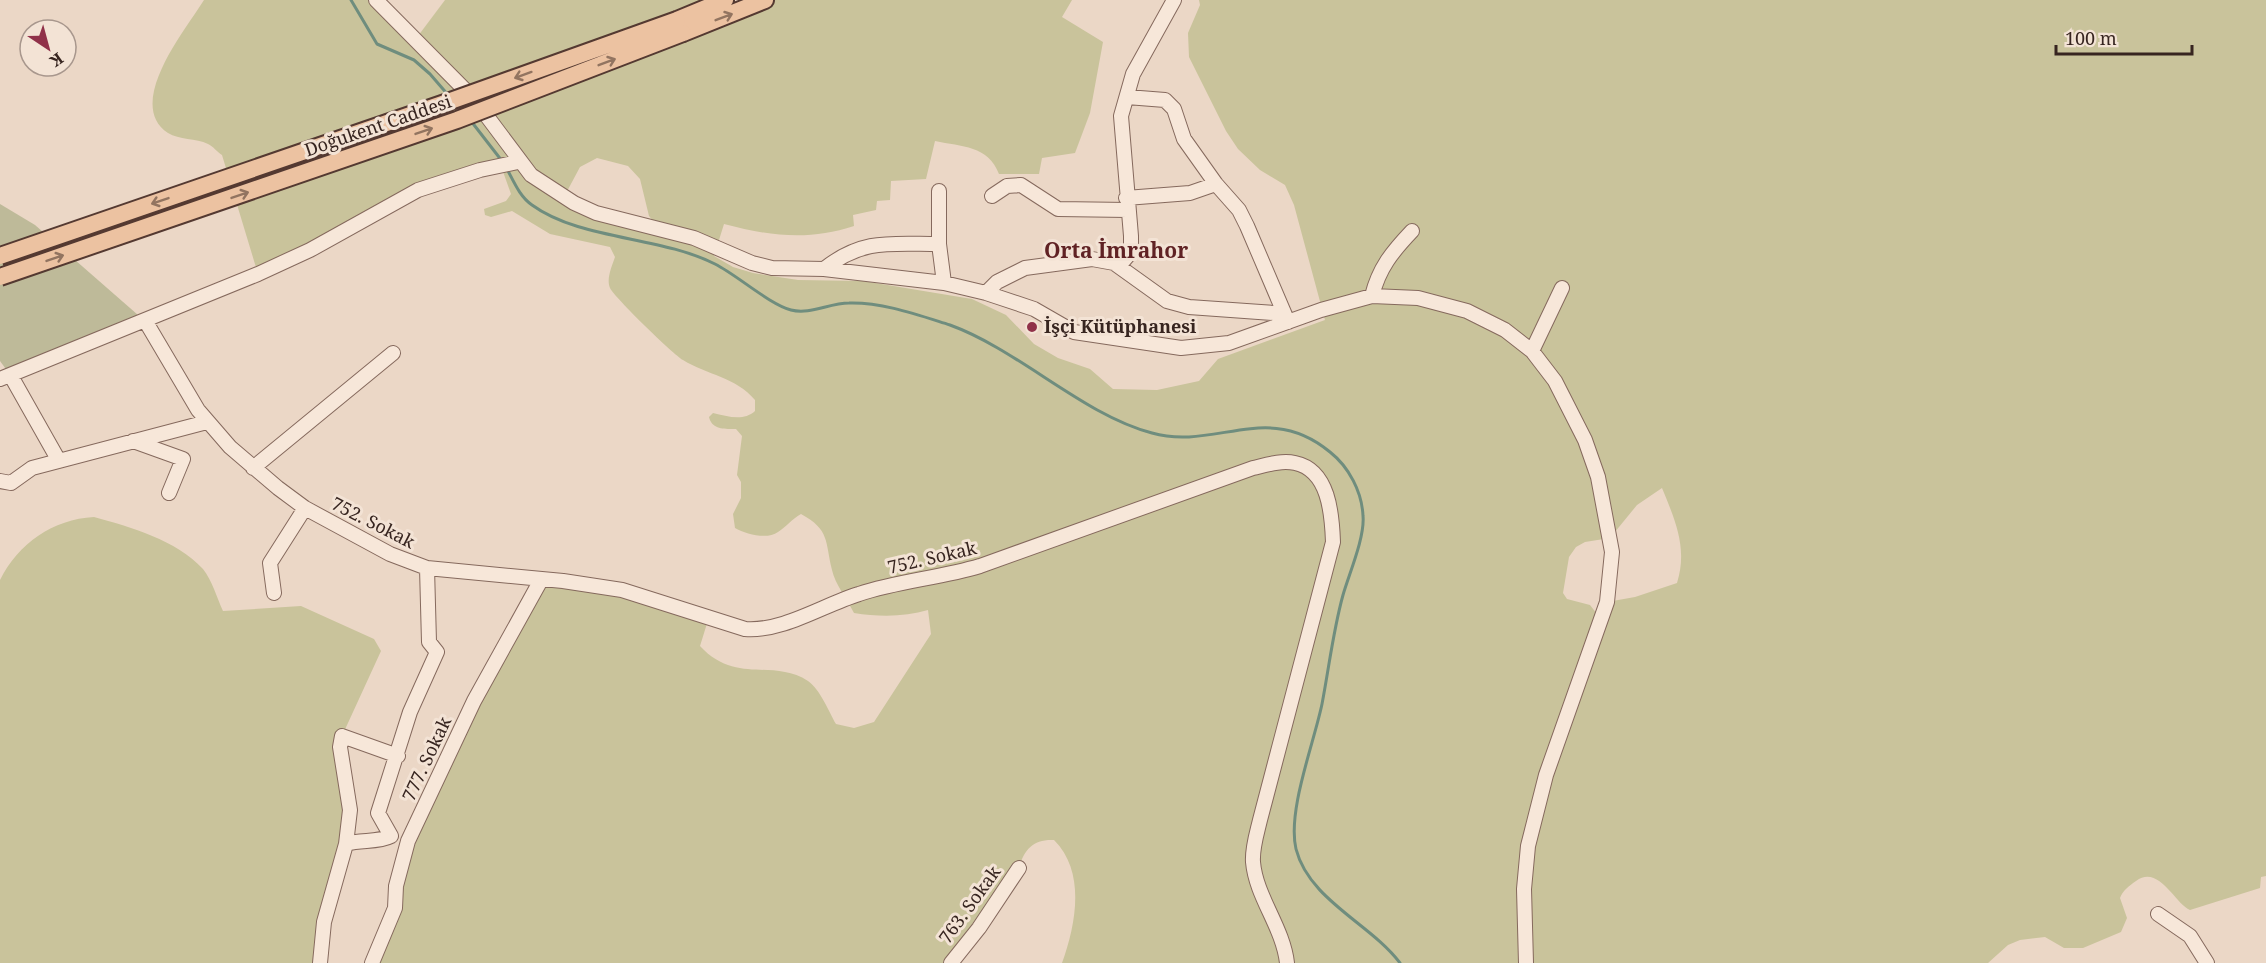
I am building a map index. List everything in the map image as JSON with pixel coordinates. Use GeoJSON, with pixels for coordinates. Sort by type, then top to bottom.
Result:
{"type":"FeatureCollection","features":[{"type":"Feature","properties":{"kind":"main road","name":"Doğukent Caddesi"},"geometry":{"type":"LineString","coordinates":[[0,277],[457,120],[680,26],[724,0]]}},
{"type":"Feature","properties":{"kind":"main road","name":"Doğukent Caddesi"},"geometry":{"type":"LineString","coordinates":[[0,256],[442,104],[765,0]]}},
{"type":"Feature","properties":{"kind":"street"},"geometry":{"type":"LineString","coordinates":[[376,0],[474,99],[518,162],[531,175],[554,191],[596,213],[694,238],[730,255],[772,268],[824,269],[944,283],[986,293],[1034,309],[1074,332],[1147,345],[1181,348],[1229,343],[1344,303],[1372,296],[1418,298],[1467,311],[1505,330],[1532,351],[1555,381],[1573,412],[1585,440],[1599,477],[1612,552],[1604,612],[1546,774],[1530,836],[1524,889],[1526,963]]}},
{"type":"Feature","properties":{"kind":"street"},"geometry":{"type":"LineString","coordinates":[[1119,266],[1131,252],[1121,116],[1133,74],[1171,1]]}},
{"type":"Feature","properties":{"kind":"street"},"geometry":{"type":"LineString","coordinates":[[1127,97],[1165,100],[1170,103],[1184,140],[1216,184],[1228,196],[1247,225],[1288,322]]}},
{"type":"Feature","properties":{"kind":"street"},"geometry":{"type":"LineString","coordinates":[[59,461],[5,378],[146,322],[310,250],[418,190],[480,170],[518,162]]}},
{"type":"Feature","properties":{"kind":"street"},"geometry":{"type":"LineString","coordinates":[[992,196],[1015,184],[1022,184],[1058,209],[1127,204],[1190,193],[1216,184]]}},
{"type":"Feature","properties":{"kind":"street"},"geometry":{"type":"LineString","coordinates":[[939,191],[939,244],[944,283]]}},
{"type":"Feature","properties":{"kind":"street"},"geometry":{"type":"LineString","coordinates":[[1372,296],[1377,275],[1384,262],[1412,231]]}},
{"type":"Feature","properties":{"kind":"street"},"geometry":{"type":"LineString","coordinates":[[824,269],[845,252],[885,244],[939,244]]}},
{"type":"Feature","properties":{"kind":"street"},"geometry":{"type":"LineString","coordinates":[[986,293],[997,282],[1025,268],[1092,260],[1119,266],[1167,301],[1189,307],[1274,313],[1288,322]]}},
{"type":"Feature","properties":{"kind":"street"},"geometry":{"type":"LineString","coordinates":[[1532,351],[1562,288]]}},
{"type":"Feature","properties":{"kind":"street","name":"752. Sokak"},"geometry":{"type":"LineString","coordinates":[[146,322],[180,383],[207,422],[253,468],[305,508],[390,554],[427,568],[622,590],[734,626],[758,630],[860,593],[951,575],[980,566],[1252,468],[1294,462],[1303,466],[1317,478],[1327,496],[1333,542],[1260,820],[1253,858],[1266,904],[1283,943],[1287,963]]}},
{"type":"Feature","properties":{"kind":"street"},"geometry":{"type":"LineString","coordinates":[[253,468],[393,354]]}},
{"type":"Feature","properties":{"kind":"street"},"geometry":{"type":"LineString","coordinates":[[0,481],[11,483],[32,468],[207,422]]}},
{"type":"Feature","properties":{"kind":"street"},"geometry":{"type":"LineString","coordinates":[[133,441],[183,459],[169,493]]}},
{"type":"Feature","properties":{"kind":"street"},"geometry":{"type":"LineString","coordinates":[[274,593],[270,563],[305,508]]}},
{"type":"Feature","properties":{"kind":"street"},"geometry":{"type":"LineString","coordinates":[[391,836],[378,813],[398,756],[410,712],[437,652],[429,642],[427,568]]}},
{"type":"Feature","properties":{"kind":"street","name":"777. Sokak"},"geometry":{"type":"LineString","coordinates":[[372,963],[395,908],[396,886],[408,841],[474,701],[541,580]]}},
{"type":"Feature","properties":{"kind":"street"},"geometry":{"type":"LineString","coordinates":[[320,963],[324,922],[346,844],[350,810],[340,747],[342,736],[398,756]]}},
{"type":"Feature","properties":{"kind":"street"},"geometry":{"type":"LineString","coordinates":[[346,844],[361,840],[382,840],[391,836],[408,841]]}},
{"type":"Feature","properties":{"kind":"street","name":"763. Sokak"},"geometry":{"type":"LineString","coordinates":[[951,963],[979,928],[1019,868]]}},
{"type":"Feature","properties":{"kind":"street"},"geometry":{"type":"LineString","coordinates":[[2158,914],[2190,936],[2207,963]]}},
{"type":"Feature","properties":{"kind":"shaded area"},"geometry":{"type":"Polygon","coordinates":[[[204,0],[376,0],[415,40],[445,0],[725,0],[677,20],[765,0],[1072,0],[1062,17],[1103,42],[1090,113],[1075,153],[1042,158],[1039,174],[999,174],[988,157],[981,152],[964,146],[935,141],[926,179],[891,181],[890,200],[877,201],[876,210],[853,215],[854,226],[821,234],[789,235],[724,224],[714,256],[733,267],[753,273],[798,280],[863,281],[972,299],[1006,315],[1034,344],[1058,358],[1090,369],[1113,389],[1157,390],[1199,381],[1218,359],[1325,320],[1294,205],[1285,185],[1260,170],[1238,149],[1226,131],[1189,57],[1188,33],[1200,5],[1199,0],[2266,0],[2266,876],[2261,877],[2260,888],[2190,910],[2159,881],[2144,877],[2129,886],[2120,898],[2127,918],[2121,932],[2083,948],[2064,948],[2045,937],[2020,940],[2008,945],[1988,963],[1062,963],[1074,915],[1074,883],[1071,867],[1064,853],[1054,840],[1047,840],[1035,843],[1027,851],[1019,868],[951,963],[372,963],[408,841],[543,581],[563,581],[709,617],[700,646],[714,658],[727,665],[781,671],[808,681],[820,695],[836,724],[854,728],[874,722],[931,634],[928,610],[892,616],[854,613],[838,586],[822,531],[801,514],[778,532],[768,536],[751,534],[735,528],[733,514],[741,498],[741,482],[737,475],[742,436],[736,429],[716,427],[709,417],[713,413],[735,417],[745,416],[755,411],[755,400],[739,386],[677,356],[622,302],[609,284],[615,257],[610,247],[550,234],[512,211],[491,217],[485,215],[484,209],[506,201],[511,194],[501,166],[437,184],[258,274],[222,155],[208,144],[168,133],[156,120],[153,104],[155,86],[163,66],[204,0]],[[597,158],[580,167],[564,197],[661,230],[649,216],[640,179],[628,166],[597,158]],[[1662,488],[1637,505],[1610,538],[1585,542],[1576,547],[1569,557],[1563,593],[1567,599],[1590,605],[1597,614],[1607,602],[1635,597],[1677,583],[1681,546],[1662,488]]]}},
{"type":"Feature","properties":{"kind":"shaded area"},"geometry":{"type":"Polygon","coordinates":[[[0,204],[35,225],[146,322],[11,376],[0,361],[0,204]]]}},
{"type":"Feature","properties":{"kind":"shaded area"},"geometry":{"type":"Polygon","coordinates":[[[94,517],[152,536],[180,550],[206,573],[223,611],[301,606],[374,639],[381,651],[342,736],[350,810],[320,963],[0,963],[0,580],[17,555],[38,536],[65,523],[94,517]]]}},
{"type":"Feature","properties":{"kind":"waterway"},"geometry":{"type":"LineString","coordinates":[[351,0],[377,44],[414,60],[449,96]]}},
{"type":"Feature","properties":{"kind":"waterway"},"geometry":{"type":"LineString","coordinates":[[471,121],[502,161]]}},
{"type":"Feature","properties":{"kind":"waterway"},"geometry":{"type":"LineString","coordinates":[[507,169],[524,198],[551,216],[596,232],[693,255],[724,269],[782,307],[805,311],[834,305],[862,303],[900,310],[950,325],[976,336],[1101,412],[1152,433],[1175,437],[1263,428],[1285,430],[1307,437],[1337,458],[1349,473],[1357,489],[1362,507],[1363,525],[1343,595],[1322,704],[1298,797],[1294,833],[1296,849],[1303,867],[1314,883],[1388,949],[1400,963]]}},
{"type":"Feature","properties":{"kind":"place","name":"İşçi Kütüphanesi"},"geometry":{"type":"Point","coordinates":[1032,327]}},
{"type":"Feature","properties":{"kind":"district","name":"Orta İmrahor"},"geometry":{"type":"Point","coordinates":[1116,251]}}]}
